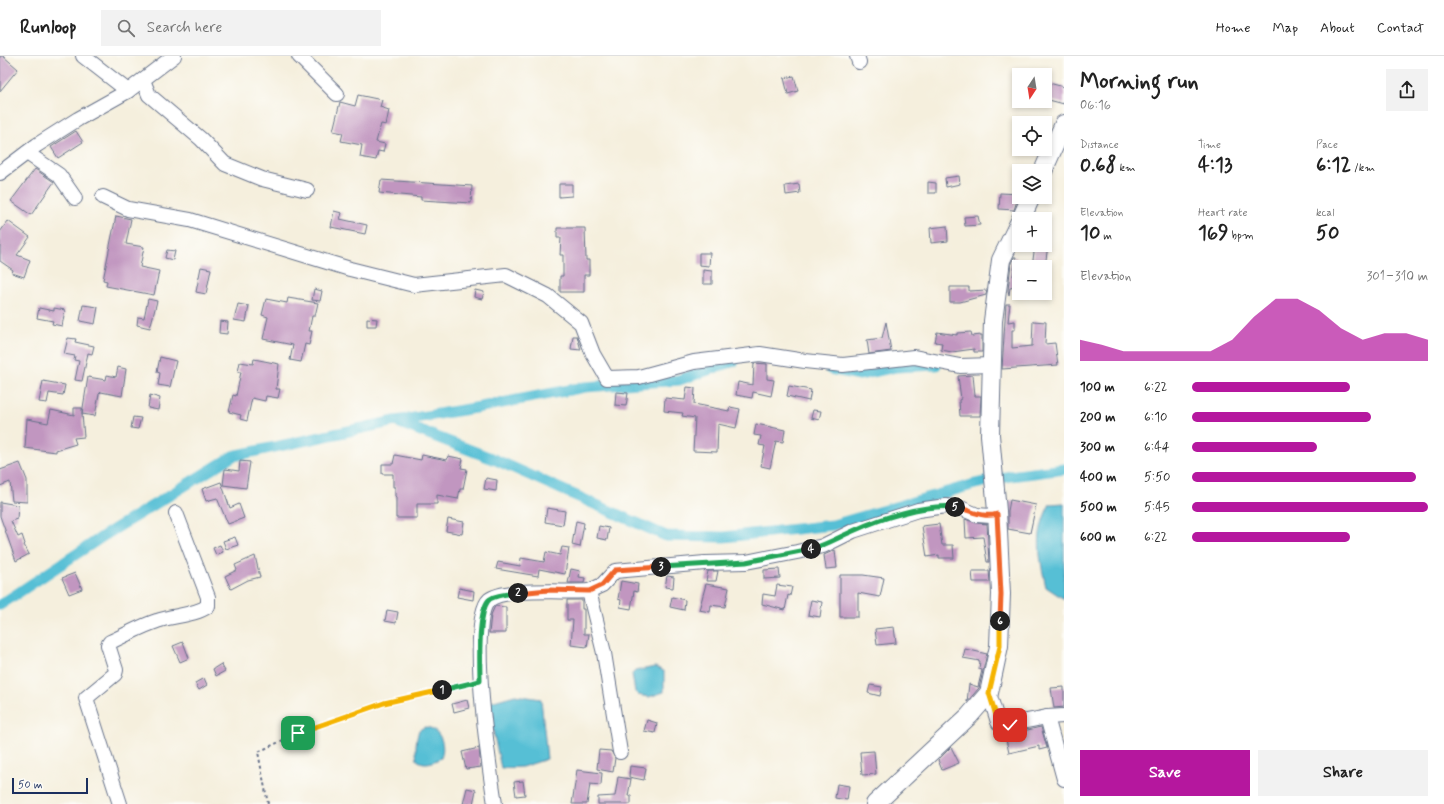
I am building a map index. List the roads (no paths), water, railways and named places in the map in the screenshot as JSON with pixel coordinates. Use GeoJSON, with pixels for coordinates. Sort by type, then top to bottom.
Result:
{"type":"FeatureCollection","features":[{"type":"Feature","properties":{"kind":"main road"},"geometry":{"type":"LineString","coordinates":[[1046,164],[1064,124]]}},
{"type":"Feature","properties":{"kind":"main road"},"geometry":{"type":"LineString","coordinates":[[875,804],[969,716],[989,693],[1000,646],[1001,594],[997,512],[990,435],[993,321],[1001,260],[1012,237]]}},
{"type":"Feature","properties":{"kind":"street"},"geometry":{"type":"LineString","coordinates":[[83,56],[128,91]]}},
{"type":"Feature","properties":{"kind":"street"},"geometry":{"type":"LineString","coordinates":[[0,173],[28,152],[78,119],[128,91],[174,56]]}},
{"type":"Feature","properties":{"kind":"street"},"geometry":{"type":"LineString","coordinates":[[299,56],[337,94]]}},
{"type":"Feature","properties":{"kind":"street"},"geometry":{"type":"LineString","coordinates":[[143,80],[149,95],[160,106],[201,139],[225,164],[262,179],[307,190]]}},
{"type":"Feature","properties":{"kind":"street"},"geometry":{"type":"LineString","coordinates":[[28,152],[59,174],[75,198]]}},
{"type":"Feature","properties":{"kind":"street"},"geometry":{"type":"LineString","coordinates":[[103,197],[128,209],[190,220],[350,270],[414,285],[506,275],[548,296],[581,323],[593,354],[607,378],[639,377],[694,362],[760,354],[843,365],[914,357],[960,366],[992,365]]}},
{"type":"Feature","properties":{"kind":"street"},"geometry":{"type":"LineString","coordinates":[[495,804],[480,681],[480,640],[485,606],[490,599],[503,595],[548,590],[589,591],[602,585],[615,570],[704,563],[746,562],[768,558],[823,546],[853,530],[918,510],[946,506],[963,508],[977,515],[991,516],[997,512]]}},
{"type":"Feature","properties":{"kind":"street"},"geometry":{"type":"LineString","coordinates":[[120,804],[86,698],[115,674],[116,670],[108,645],[110,642],[155,622],[176,615],[201,611],[208,606],[208,597],[176,513]]}},
{"type":"Feature","properties":{"kind":"street"},"geometry":{"type":"LineString","coordinates":[[589,591],[604,653],[620,752]]}},
{"type":"Feature","properties":{"kind":"street"},"geometry":{"type":"LineString","coordinates":[[989,693],[999,725],[1002,726],[1047,717],[1064,716]]}},
{"type":"Feature","properties":{"kind":"street"},"geometry":{"type":"LineString","coordinates":[[1047,717],[1064,778]]}},
{"type":"Feature","properties":{"kind":"water"},"geometry":{"type":"Polygon","coordinates":[[[1064,503],[1064,599],[1046,587],[1041,565],[1039,545],[1042,525],[1050,504],[1064,503]]]}},
{"type":"Feature","properties":{"kind":"water"},"geometry":{"type":"Polygon","coordinates":[[[655,667],[664,671],[664,692],[649,697],[638,695],[635,692],[632,674],[635,671],[655,667]]]}},
{"type":"Feature","properties":{"kind":"water"},"geometry":{"type":"Polygon","coordinates":[[[515,695],[541,699],[547,759],[522,767],[501,768],[487,703],[515,695]]]}},
{"type":"Feature","properties":{"kind":"water"},"geometry":{"type":"Polygon","coordinates":[[[425,727],[435,730],[442,742],[443,747],[441,758],[432,762],[423,763],[417,760],[416,752],[419,730],[425,727]]]}},
{"type":"Feature","properties":{"kind":"waterway"},"geometry":{"type":"LineString","coordinates":[[396,421],[481,407],[585,387],[679,380],[734,361]]}},
{"type":"Feature","properties":{"kind":"waterway"},"geometry":{"type":"LineString","coordinates":[[830,369],[860,375],[896,367],[936,365]]}},
{"type":"Feature","properties":{"kind":"waterway"},"geometry":{"type":"LineString","coordinates":[[0,605],[105,535],[233,456],[395,421],[496,460],[666,536],[724,537],[833,525],[975,484],[1010,476],[1064,469]]}}]}
